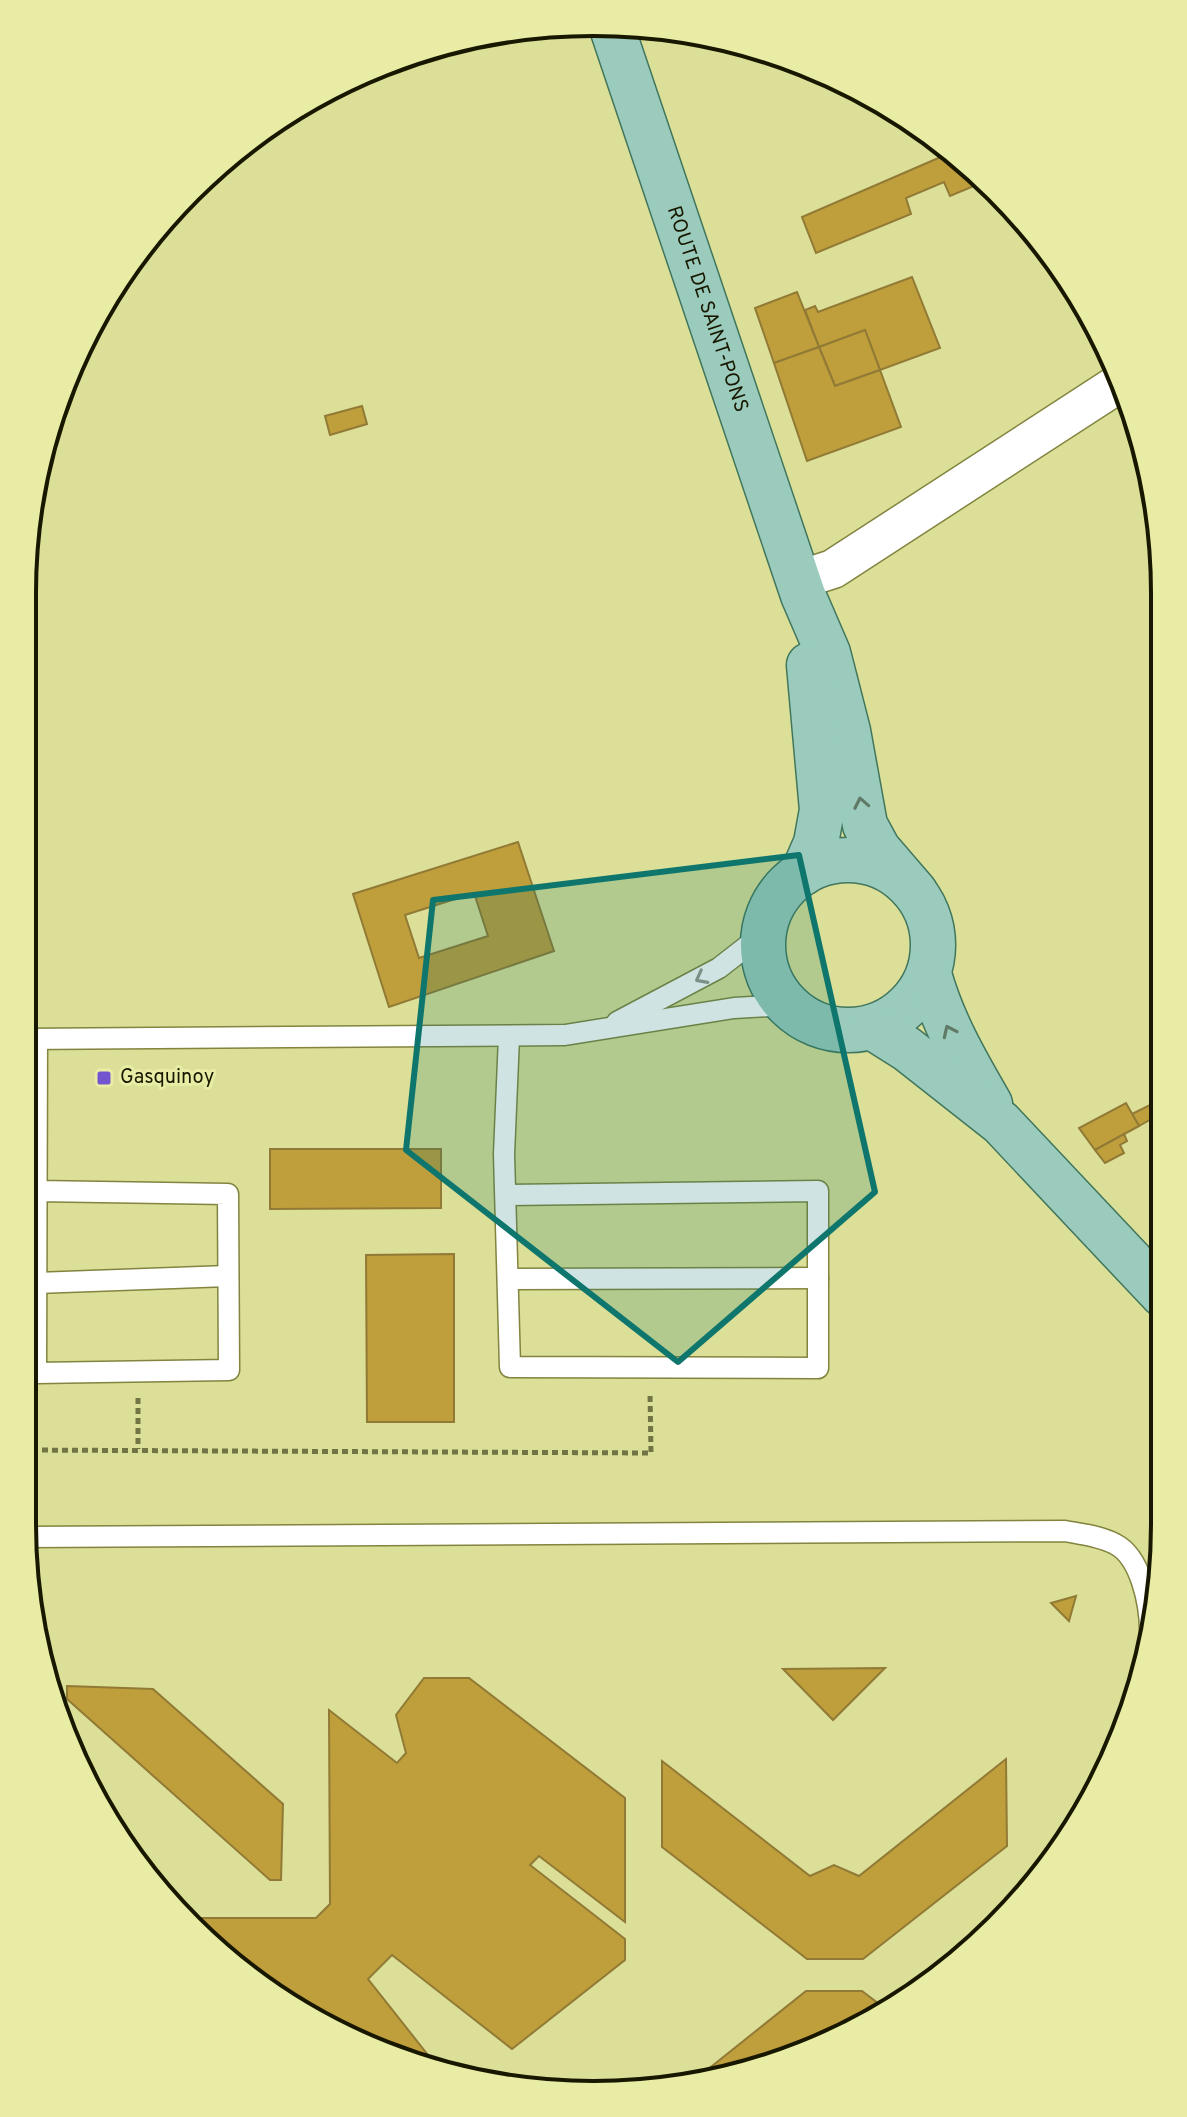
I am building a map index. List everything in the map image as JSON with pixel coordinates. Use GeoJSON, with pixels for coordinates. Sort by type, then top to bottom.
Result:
{"type":"FeatureCollection","features":[{"type":"Feature","properties":{"kind":"main road","name":"ROUTE DE SAINT-PONS"},"geometry":{"type":"LineString","coordinates":[[615,37],[801,587],[828,653],[848,731],[865,825],[878,849],[915,892]]}},
{"type":"Feature","properties":{"kind":"main road","name":"ROUTE DE SAINT-PONS"},"geometry":{"type":"LineString","coordinates":[[801,587],[822,810],[816,843],[803,873]]}},
{"type":"Feature","properties":{"kind":"main road"},"geometry":{"type":"LineString","coordinates":[[842,861],[862,862],[900,878],[915,892],[926,910],[932,931],[933,953],[929,974],[920,992],[891,1019],[857,1030],[827,1027],[800,1015],[776,990],[767,972],[764,933],[778,899],[803,873],[842,861]]}},
{"type":"Feature","properties":{"kind":"main road"},"geometry":{"type":"LineString","coordinates":[[929,974],[938,1008],[1001,1123]]}},
{"type":"Feature","properties":{"kind":"main road"},"geometry":{"type":"LineString","coordinates":[[872,1027],[907,1049],[1001,1123],[1151,1282]]}},
{"type":"Feature","properties":{"kind":"street"},"geometry":{"type":"LineString","coordinates":[[801,587],[1112,388]]}},
{"type":"Feature","properties":{"kind":"lane"},"geometry":{"type":"LineString","coordinates":[[603,1029],[719,968],[764,933]]}},
{"type":"Feature","properties":{"kind":"lane"},"geometry":{"type":"LineString","coordinates":[[36,1039],[565,1035],[734,1008],[788,1005]]}},
{"type":"Feature","properties":{"kind":"lane"},"geometry":{"type":"LineString","coordinates":[[506,1195],[818,1191],[818,1368],[510,1367],[504,1154],[509,1037]]}},
{"type":"Feature","properties":{"kind":"lane"},"geometry":{"type":"LineString","coordinates":[[36,1169],[36,1283],[228,1276]]}},
{"type":"Feature","properties":{"kind":"lane"},"geometry":{"type":"LineString","coordinates":[[36,1374],[229,1370],[228,1194],[37,1191]]}},
{"type":"Feature","properties":{"kind":"lane"},"geometry":{"type":"LineString","coordinates":[[508,1279],[818,1278]]}},
{"type":"Feature","properties":{"kind":"lane"},"geometry":{"type":"LineString","coordinates":[[36,1537],[1065,1531],[1118,1545],[1137,1569],[1146,1597]]}},
{"type":"Feature","properties":{"kind":"path"},"geometry":{"type":"LineString","coordinates":[[36,1450],[651,1453],[648,1367]]}},
{"type":"Feature","properties":{"kind":"path"},"geometry":{"type":"LineString","coordinates":[[135,1372],[138,1449]]}},
{"type":"Feature","properties":{"kind":"highlighted area"},"geometry":{"type":"Polygon","coordinates":[[[799,855],[875,1192],[678,1362],[406,1150],[433,900],[799,855]]]}},
{"type":"Feature","properties":{"kind":"building"},"geometry":{"type":"Polygon","coordinates":[[[940,157],[974,186],[950,196],[944,182],[906,198],[911,214],[816,253],[802,217],[940,157]]]}},
{"type":"Feature","properties":{"kind":"building"},"geometry":{"type":"Polygon","coordinates":[[[912,277],[940,348],[880,370],[865,330],[819,347],[805,310],[815,306],[818,312],[912,277]]]}},
{"type":"Feature","properties":{"kind":"building"},"geometry":{"type":"Polygon","coordinates":[[[797,292],[819,347],[774,363],[755,308],[797,292]]]}},
{"type":"Feature","properties":{"kind":"building"},"geometry":{"type":"Polygon","coordinates":[[[865,330],[880,370],[835,386],[819,347],[865,330]]]}},
{"type":"Feature","properties":{"kind":"building"},"geometry":{"type":"Polygon","coordinates":[[[819,347],[835,386],[880,370],[901,427],[807,461],[774,363],[819,347]]]}},
{"type":"Feature","properties":{"kind":"building"},"geometry":{"type":"Polygon","coordinates":[[[362,406],[367,424],[330,435],[325,416],[362,406]]]}},
{"type":"Feature","properties":{"kind":"building"},"geometry":{"type":"Polygon","coordinates":[[[518,842],[554,951],[389,1007],[353,894],[518,842]],[[474,893],[405,915],[419,958],[488,936],[474,893]]]}},
{"type":"Feature","properties":{"kind":"building"},"geometry":{"type":"Polygon","coordinates":[[[1126,1103],[1139,1126],[1095,1150],[1079,1128],[1126,1103]]]}},
{"type":"Feature","properties":{"kind":"building"},"geometry":{"type":"Polygon","coordinates":[[[1151,1104],[1151,1119],[1139,1126],[1132,1114],[1151,1104]]]}},
{"type":"Feature","properties":{"kind":"building"},"geometry":{"type":"Polygon","coordinates":[[[1124,1134],[1127,1141],[1120,1145],[1124,1153],[1105,1163],[1095,1150],[1124,1134]]]}},
{"type":"Feature","properties":{"kind":"building"},"geometry":{"type":"Polygon","coordinates":[[[270,1149],[441,1149],[441,1208],[270,1209],[270,1149]]]}},
{"type":"Feature","properties":{"kind":"building"},"geometry":{"type":"Polygon","coordinates":[[[454,1254],[454,1422],[367,1422],[366,1255],[454,1254]]]}},
{"type":"Feature","properties":{"kind":"building"},"geometry":{"type":"Polygon","coordinates":[[[1076,1596],[1069,1621],[1051,1603],[1076,1596]]]}},
{"type":"Feature","properties":{"kind":"building"},"geometry":{"type":"Polygon","coordinates":[[[885,1668],[833,1720],[783,1669],[885,1668]]]}},
{"type":"Feature","properties":{"kind":"building"},"geometry":{"type":"Polygon","coordinates":[[[424,1678],[469,1678],[625,1798],[625,1922],[539,1856],[530,1865],[625,1939],[625,1960],[512,2049],[392,1955],[368,1979],[428,2056],[380,2039],[347,2024],[284,1987],[254,1966],[199,1918],[316,1918],[330,1904],[329,1710],[397,1763],[406,1753],[396,1715],[424,1678]]]}},
{"type":"Feature","properties":{"kind":"building"},"geometry":{"type":"Polygon","coordinates":[[[67,1686],[153,1689],[283,1804],[281,1880],[270,1880],[67,1699],[67,1686]]]}},
{"type":"Feature","properties":{"kind":"building"},"geometry":{"type":"Polygon","coordinates":[[[1006,1759],[1007,1846],[863,1959],[807,1959],[662,1847],[662,1761],[810,1876],[834,1865],[859,1876],[1006,1759]]]}},
{"type":"Feature","properties":{"kind":"building"},"geometry":{"type":"Polygon","coordinates":[[[806,1991],[862,1991],[877,2003],[807,2039],[709,2068],[806,1991]]]}},
{"type":"Feature","properties":{"kind":"place","name":"Gasquinoy"},"geometry":{"type":"Point","coordinates":[104,1078]}}]}
